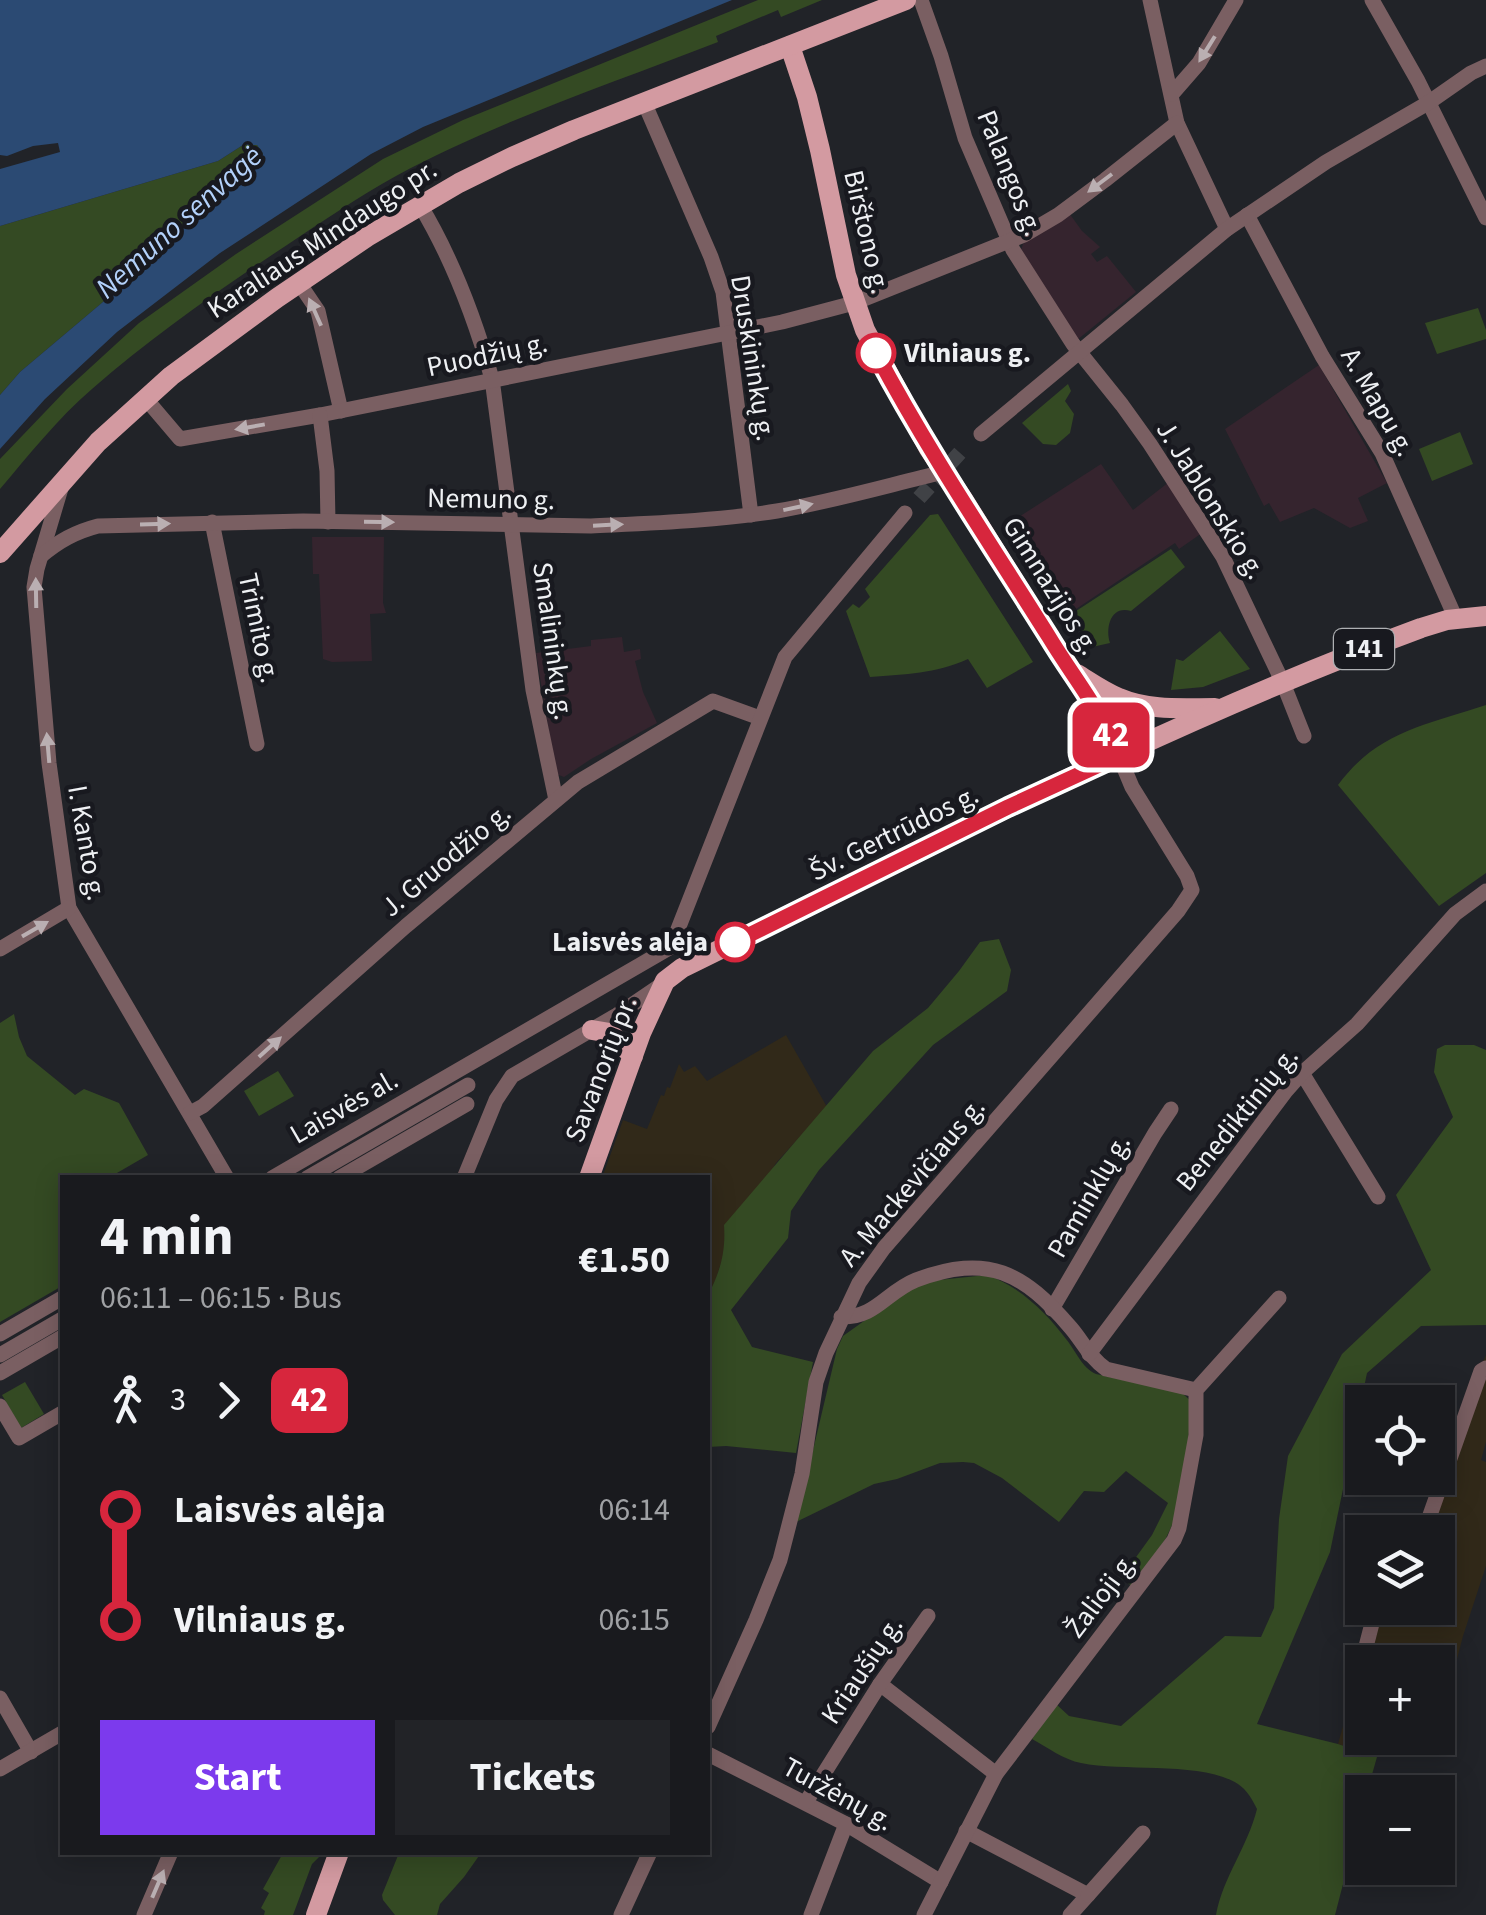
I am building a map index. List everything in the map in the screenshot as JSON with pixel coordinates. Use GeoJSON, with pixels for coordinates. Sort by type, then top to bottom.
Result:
{"type":"FeatureCollection","features":[{"type":"Feature","properties":{"kind":"main road","name":"Karaliaus Mindaugo pr."},"geometry":{"type":"LineString","coordinates":[[0,553],[98,442],[146,399],[210,346],[367,236],[492,166],[906,0]]}},
{"type":"Feature","properties":{"kind":"main road","name":"Birštono g."},"geometry":{"type":"LineString","coordinates":[[790,46],[807,97],[854,303],[889,377],[944,472]]}},
{"type":"Feature","properties":{"kind":"main road","name":"Gimnazijos g."},"geometry":{"type":"LineString","coordinates":[[944,472],[1106,723],[1119,756]]}},
{"type":"Feature","properties":{"kind":"main road","name":"Šv. Gertrūdos g."},"geometry":{"type":"LineString","coordinates":[[665,982],[693,963],[1008,807],[1222,708],[1406,633],[1456,619],[1486,616]]}},
{"type":"Feature","properties":{"kind":"main road"},"geometry":{"type":"LineString","coordinates":[[1071,670],[1129,702],[1153,707],[1222,708]]}},
{"type":"Feature","properties":{"kind":"main road","name":"Savanorių pr."},"geometry":{"type":"LineString","coordinates":[[590,1175],[633,1056],[665,982]]}},
{"type":"Feature","properties":{"kind":"main road"},"geometry":{"type":"LineString","coordinates":[[592,1030],[610,1032],[633,1056]]}},
{"type":"Feature","properties":{"kind":"main road"},"geometry":{"type":"LineString","coordinates":[[316,1915],[339,1855]]}},
{"type":"Feature","properties":{"kind":"street","name":"Palangos g."},"geometry":{"type":"LineString","coordinates":[[921,0],[965,138],[1009,241],[1080,353]]}},
{"type":"Feature","properties":{"kind":"street"},"geometry":{"type":"LineString","coordinates":[[1150,0],[1176,123],[1227,229]]}},
{"type":"Feature","properties":{"kind":"street"},"geometry":{"type":"LineString","coordinates":[[1172,94],[1199,63],[1236,0]]}},
{"type":"Feature","properties":{"kind":"street"},"geometry":{"type":"LineString","coordinates":[[1372,0],[1486,218]]}},
{"type":"Feature","properties":{"kind":"street"},"geometry":{"type":"LineString","coordinates":[[981,434],[1227,229],[1316,168],[1486,66]]}},
{"type":"Feature","properties":{"kind":"street","name":"Druskininkų g."},"geometry":{"type":"LineString","coordinates":[[644,102],[723,292],[751,515]]}},
{"type":"Feature","properties":{"kind":"street","name":"Puodžių g."},"geometry":{"type":"LineString","coordinates":[[146,399],[180,439],[320,416],[782,322],[854,303],[1024,235],[1105,180],[1176,123]]}},
{"type":"Feature","properties":{"kind":"street","name":"Smalininkų g."},"geometry":{"type":"LineString","coordinates":[[420,204],[453,270],[481,339],[492,379],[533,690],[556,800]]}},
{"type":"Feature","properties":{"kind":"street","name":"A. Mapu g."},"geometry":{"type":"LineString","coordinates":[[1247,215],[1322,356],[1382,453],[1456,619]]}},
{"type":"Feature","properties":{"kind":"street"},"geometry":{"type":"LineString","coordinates":[[299,283],[318,312],[341,411]]}},
{"type":"Feature","properties":{"kind":"street","name":"J. Jablonskio g."},"geometry":{"type":"LineString","coordinates":[[1080,353],[1150,444],[1223,557],[1304,736]]}},
{"type":"Feature","properties":{"kind":"street"},"geometry":{"type":"LineString","coordinates":[[320,416],[328,522]]}},
{"type":"Feature","properties":{"kind":"street","name":"Nemuno g."},"geometry":{"type":"LineString","coordinates":[[41,556],[62,539],[98,526],[328,522],[591,526],[751,515],[944,472]]}},
{"type":"Feature","properties":{"kind":"street","name":"I. Kanto g."},"geometry":{"type":"LineString","coordinates":[[64,480],[34,587],[48,762],[69,908],[225,1174]]}},
{"type":"Feature","properties":{"kind":"street"},"geometry":{"type":"LineString","coordinates":[[760,718],[785,657],[905,513]]}},
{"type":"Feature","properties":{"kind":"street","name":"Trimito g."},"geometry":{"type":"LineString","coordinates":[[212,522],[257,744]]}},
{"type":"Feature","properties":{"kind":"street","name":"J. Gruodžio g."},"geometry":{"type":"LineString","coordinates":[[190,1113],[556,800],[614,758],[713,701],[760,718]]}},
{"type":"Feature","properties":{"kind":"street","name":"Laisvės al."},"geometry":{"type":"LineString","coordinates":[[277,1175],[671,947],[760,718]]}},
{"type":"Feature","properties":{"kind":"street","name":"Gimnazijos g."},"geometry":{"type":"LineString","coordinates":[[1119,756],[1132,786],[1188,876],[1192,890]]}},
{"type":"Feature","properties":{"kind":"street","name":"A. Mackevičiaus g."},"geometry":{"type":"LineString","coordinates":[[710,1723],[780,1560],[802,1474],[816,1382],[858,1283],[1192,890]]}},
{"type":"Feature","properties":{"kind":"street","name":"Benediktinių g."},"geometry":{"type":"LineString","coordinates":[[1089,1354],[1302,1072],[1357,1024],[1455,914],[1486,892]]}},
{"type":"Feature","properties":{"kind":"street"},"geometry":{"type":"LineString","coordinates":[[0,949],[69,908]]}},
{"type":"Feature","properties":{"kind":"street"},"geometry":{"type":"LineString","coordinates":[[465,1175],[496,1100],[512,1076],[665,982]]}},
{"type":"Feature","properties":{"kind":"street"},"geometry":{"type":"LineString","coordinates":[[344,1175],[463,1094],[471,1062]]}},
{"type":"Feature","properties":{"kind":"street"},"geometry":{"type":"LineString","coordinates":[[1302,1072],[1378,1196]]}},
{"type":"Feature","properties":{"kind":"street","name":"Laisvės al."},"geometry":{"type":"LineString","coordinates":[[440,1080],[463,1094]]}},
{"type":"Feature","properties":{"kind":"street","name":"Laisvės al."},"geometry":{"type":"LineString","coordinates":[[313,1175],[463,1094]]}},
{"type":"Feature","properties":{"kind":"street","name":"Paminklų g."},"geometry":{"type":"LineString","coordinates":[[1052,1309],[1171,1109]]}},
{"type":"Feature","properties":{"kind":"street"},"geometry":{"type":"LineString","coordinates":[[841,1317],[855,1318],[866,1313],[908,1284],[928,1276],[995,1269],[1009,1274],[1052,1309],[1089,1354],[1106,1368],[1196,1390],[1279,1298]]}},
{"type":"Feature","properties":{"kind":"street"},"geometry":{"type":"LineString","coordinates":[[12,1354],[2,1330],[60,1299]]}},
{"type":"Feature","properties":{"kind":"street"},"geometry":{"type":"LineString","coordinates":[[0,1373],[12,1354],[60,1320]]}},
{"type":"Feature","properties":{"kind":"street"},"geometry":{"type":"LineString","coordinates":[[12,1354],[60,1339]]}},
{"type":"Feature","properties":{"kind":"street"},"geometry":{"type":"LineString","coordinates":[[1430,1515],[1481,1371],[1486,1368]]}},
{"type":"Feature","properties":{"kind":"street","name":"Žalioji g."},"geometry":{"type":"LineString","coordinates":[[924,1915],[996,1774],[1174,1540],[1180,1528],[1196,1435],[1196,1390]]}},
{"type":"Feature","properties":{"kind":"street"},"geometry":{"type":"LineString","coordinates":[[0,1406],[19,1438],[60,1414]]}},
{"type":"Feature","properties":{"kind":"street","name":"Kriaušių g."},"geometry":{"type":"LineString","coordinates":[[806,1802],[928,1616]]}},
{"type":"Feature","properties":{"kind":"street"},"geometry":{"type":"LineString","coordinates":[[880,1684],[996,1774]]}},
{"type":"Feature","properties":{"kind":"street"},"geometry":{"type":"LineString","coordinates":[[0,1698],[31,1752]]}},
{"type":"Feature","properties":{"kind":"street"},"geometry":{"type":"LineString","coordinates":[[0,1769],[60,1735]]}},
{"type":"Feature","properties":{"kind":"street","name":"Turžėnų g."},"geometry":{"type":"LineString","coordinates":[[710,1755],[846,1824],[940,1882]]}},
{"type":"Feature","properties":{"kind":"street"},"geometry":{"type":"LineString","coordinates":[[810,1915],[846,1824]]}},
{"type":"Feature","properties":{"kind":"street"},"geometry":{"type":"LineString","coordinates":[[966,1831],[1088,1895]]}},
{"type":"Feature","properties":{"kind":"street"},"geometry":{"type":"LineString","coordinates":[[1070,1915],[1143,1833]]}},
{"type":"Feature","properties":{"kind":"street"},"geometry":{"type":"LineString","coordinates":[[144,1915],[170,1855]]}},
{"type":"Feature","properties":{"kind":"street"},"geometry":{"type":"LineString","coordinates":[[621,1915],[649,1855]]}},
{"type":"Feature","properties":{"kind":"shaded area"},"geometry":{"type":"Polygon","coordinates":[[[1069,213],[1100,247],[1091,254],[1097,262],[1107,256],[1136,292],[1077,340],[1021,250],[1023,244],[1069,213]]]}},
{"type":"Feature","properties":{"kind":"shaded area"},"geometry":{"type":"Polygon","coordinates":[[[1319,365],[1387,483],[1358,498],[1368,521],[1350,528],[1314,508],[1280,522],[1269,503],[1264,506],[1225,429],[1319,365]]]}},
{"type":"Feature","properties":{"kind":"shaded area"},"geometry":{"type":"Polygon","coordinates":[[[1101,464],[1133,510],[1169,482],[1202,533],[1179,549],[1175,543],[1064,617],[1008,524],[1101,464]]]}},
{"type":"Feature","properties":{"kind":"shaded area"},"geometry":{"type":"Polygon","coordinates":[[[312,537],[384,537],[386,613],[370,614],[372,661],[323,659],[319,574],[313,574],[312,537]]]}},
{"type":"Feature","properties":{"kind":"shaded area"},"geometry":{"type":"Polygon","coordinates":[[[622,637],[624,652],[640,649],[641,659],[635,661],[657,723],[564,777],[556,774],[536,653],[591,646],[591,640],[622,637]]]}},
{"type":"Feature","properties":{"kind":"shaded area"},"geometry":{"type":"Polygon","coordinates":[[[786,1035],[827,1107],[776,1163],[726,1248],[710,1291],[710,1175],[603,1175],[623,1120],[647,1129],[679,1064],[684,1072],[695,1066],[707,1081],[786,1035]]]}},
{"type":"Feature","properties":{"kind":"shaded area"},"geometry":{"type":"Polygon","coordinates":[[[1486,1355],[1486,1442],[1481,1460],[1486,1462],[1486,1566],[1455,1667],[1455,1645],[1366,1645],[1371,1625],[1455,1625],[1455,1515],[1430,1515],[1436,1495],[1455,1495],[1455,1440],[1486,1355]]]}},
{"type":"Feature","properties":{"kind":"shaded area"},"geometry":{"type":"Polygon","coordinates":[[[1345,1719],[1345,1746],[1338,1744],[1345,1719]]]}},
{"type":"Feature","properties":{"kind":"green space"},"geometry":{"type":"Polygon","coordinates":[[[758,0],[822,0],[781,17],[778,10],[716,36],[718,42],[514,121],[435,156],[368,192],[139,350],[67,412],[0,489],[0,459],[67,389],[139,323],[236,254],[383,159],[463,120],[758,0]]]}},
{"type":"Feature","properties":{"kind":"green space"},"geometry":{"type":"Polygon","coordinates":[[[243,145],[257,145],[264,155],[251,162],[142,269],[20,372],[0,395],[0,226],[218,161],[243,145]]]}},
{"type":"Feature","properties":{"kind":"green space"},"geometry":{"type":"Polygon","coordinates":[[[1478,308],[1486,339],[1437,354],[1425,323],[1478,308]]]}},
{"type":"Feature","properties":{"kind":"green space"},"geometry":{"type":"Polygon","coordinates":[[[1068,384],[1071,391],[1065,401],[1074,414],[1070,433],[1056,445],[1043,444],[1022,423],[1068,384]]]}},
{"type":"Feature","properties":{"kind":"green space"},"geometry":{"type":"Polygon","coordinates":[[[1460,432],[1473,464],[1432,481],[1419,449],[1460,432]]]}},
{"type":"Feature","properties":{"kind":"green space"},"geometry":{"type":"Polygon","coordinates":[[[938,514],[1033,662],[987,688],[968,659],[932,670],[870,677],[846,611],[853,604],[859,608],[870,597],[865,589],[930,515],[938,514]]]}},
{"type":"Feature","properties":{"kind":"green space"},"geometry":{"type":"Polygon","coordinates":[[[1171,549],[1185,567],[1131,611],[1114,614],[1108,630],[1110,643],[1092,647],[1070,615],[1171,549]]]}},
{"type":"Feature","properties":{"kind":"green space"},"geometry":{"type":"Polygon","coordinates":[[[1220,631],[1250,669],[1203,687],[1171,690],[1176,659],[1183,661],[1220,631]]]}},
{"type":"Feature","properties":{"kind":"green space"},"geometry":{"type":"Polygon","coordinates":[[[1486,705],[1486,873],[1439,906],[1338,785],[1353,767],[1387,741],[1486,705]]]}},
{"type":"Feature","properties":{"kind":"green space"},"geometry":{"type":"Polygon","coordinates":[[[999,939],[1011,970],[1007,991],[933,1045],[819,1170],[791,1211],[788,1238],[731,1310],[752,1347],[813,1362],[796,1453],[710,1447],[710,1291],[721,1262],[724,1225],[873,1051],[928,1008],[980,942],[999,939]]]}},
{"type":"Feature","properties":{"kind":"green space"},"geometry":{"type":"Polygon","coordinates":[[[14,1014],[27,1056],[75,1095],[84,1089],[119,1103],[148,1155],[113,1175],[60,1175],[60,1287],[0,1322],[0,1023],[14,1014]]]}},
{"type":"Feature","properties":{"kind":"green space"},"geometry":{"type":"Polygon","coordinates":[[[1445,1045],[1474,1045],[1486,1050],[1486,1325],[1421,1326],[1367,1373],[1365,1385],[1345,1385],[1345,1479],[1330,1552],[1257,1724],[1345,1746],[1345,1755],[1377,1757],[1372,1775],[1345,1775],[1345,1876],[1335,1915],[1216,1915],[1257,1809],[1244,1789],[1204,1772],[1081,1763],[1032,1739],[1056,1704],[1069,1716],[1121,1726],[1225,1636],[1261,1637],[1274,1608],[1279,1519],[1288,1456],[1342,1354],[1431,1270],[1396,1195],[1453,1117],[1434,1072],[1437,1049],[1445,1045]]]}},
{"type":"Feature","properties":{"kind":"green space"},"geometry":{"type":"Polygon","coordinates":[[[278,1071],[294,1096],[259,1116],[244,1091],[278,1071]]]}},
{"type":"Feature","properties":{"kind":"green space"},"geometry":{"type":"Polygon","coordinates":[[[987,1275],[1021,1293],[1041,1310],[1091,1371],[1182,1393],[1192,1402],[1174,1521],[1133,1587],[1121,1578],[1152,1535],[1168,1503],[1126,1471],[1104,1492],[1084,1491],[1059,1522],[1002,1478],[974,1463],[963,1462],[940,1463],[874,1484],[796,1522],[843,1336],[906,1291],[929,1281],[987,1275]]]}},
{"type":"Feature","properties":{"kind":"green space"},"geometry":{"type":"Polygon","coordinates":[[[25,1382],[44,1414],[21,1428],[2,1395],[25,1382]]]}},
{"type":"Feature","properties":{"kind":"green space"},"geometry":{"type":"Polygon","coordinates":[[[282,1855],[321,1855],[312,1864],[293,1915],[264,1915],[261,1908],[269,1893],[263,1889],[282,1855]]]}},
{"type":"Feature","properties":{"kind":"green space"},"geometry":{"type":"Polygon","coordinates":[[[398,1855],[480,1855],[440,1904],[437,1915],[395,1915],[382,1895],[398,1855]]]}},
{"type":"Feature","properties":{"kind":"water"},"geometry":{"type":"Polygon","coordinates":[[[0,0],[732,0],[423,127],[371,154],[220,253],[117,332],[45,399],[0,449],[0,395],[20,372],[142,269],[263,154],[257,145],[243,145],[218,161],[0,226],[0,169],[60,152],[58,143],[0,155],[0,0]]]}},
{"type":"Feature","properties":{"kind":"tunnel"},"geometry":{"type":"LineString","coordinates":[[919,498],[965,447]]}},
{"type":"Feature","properties":{"kind":"bus line","name":"42"},"geometry":{"type":"LineString","coordinates":[[735,942],[1119,756],[1096,706],[929,449],[876,353]]}},
{"type":"Feature","properties":{"kind":"place","name":"Vilniaus g."},"geometry":{"type":"Point","coordinates":[876,353]}},
{"type":"Feature","properties":{"kind":"place","name":"Laisvės alėja"},"geometry":{"type":"Point","coordinates":[735,942]}},
{"type":"Feature","properties":{"kind":"water label","name":"Nemuno senvagė"},"geometry":{"type":"Point","coordinates":[179,222]}}]}
